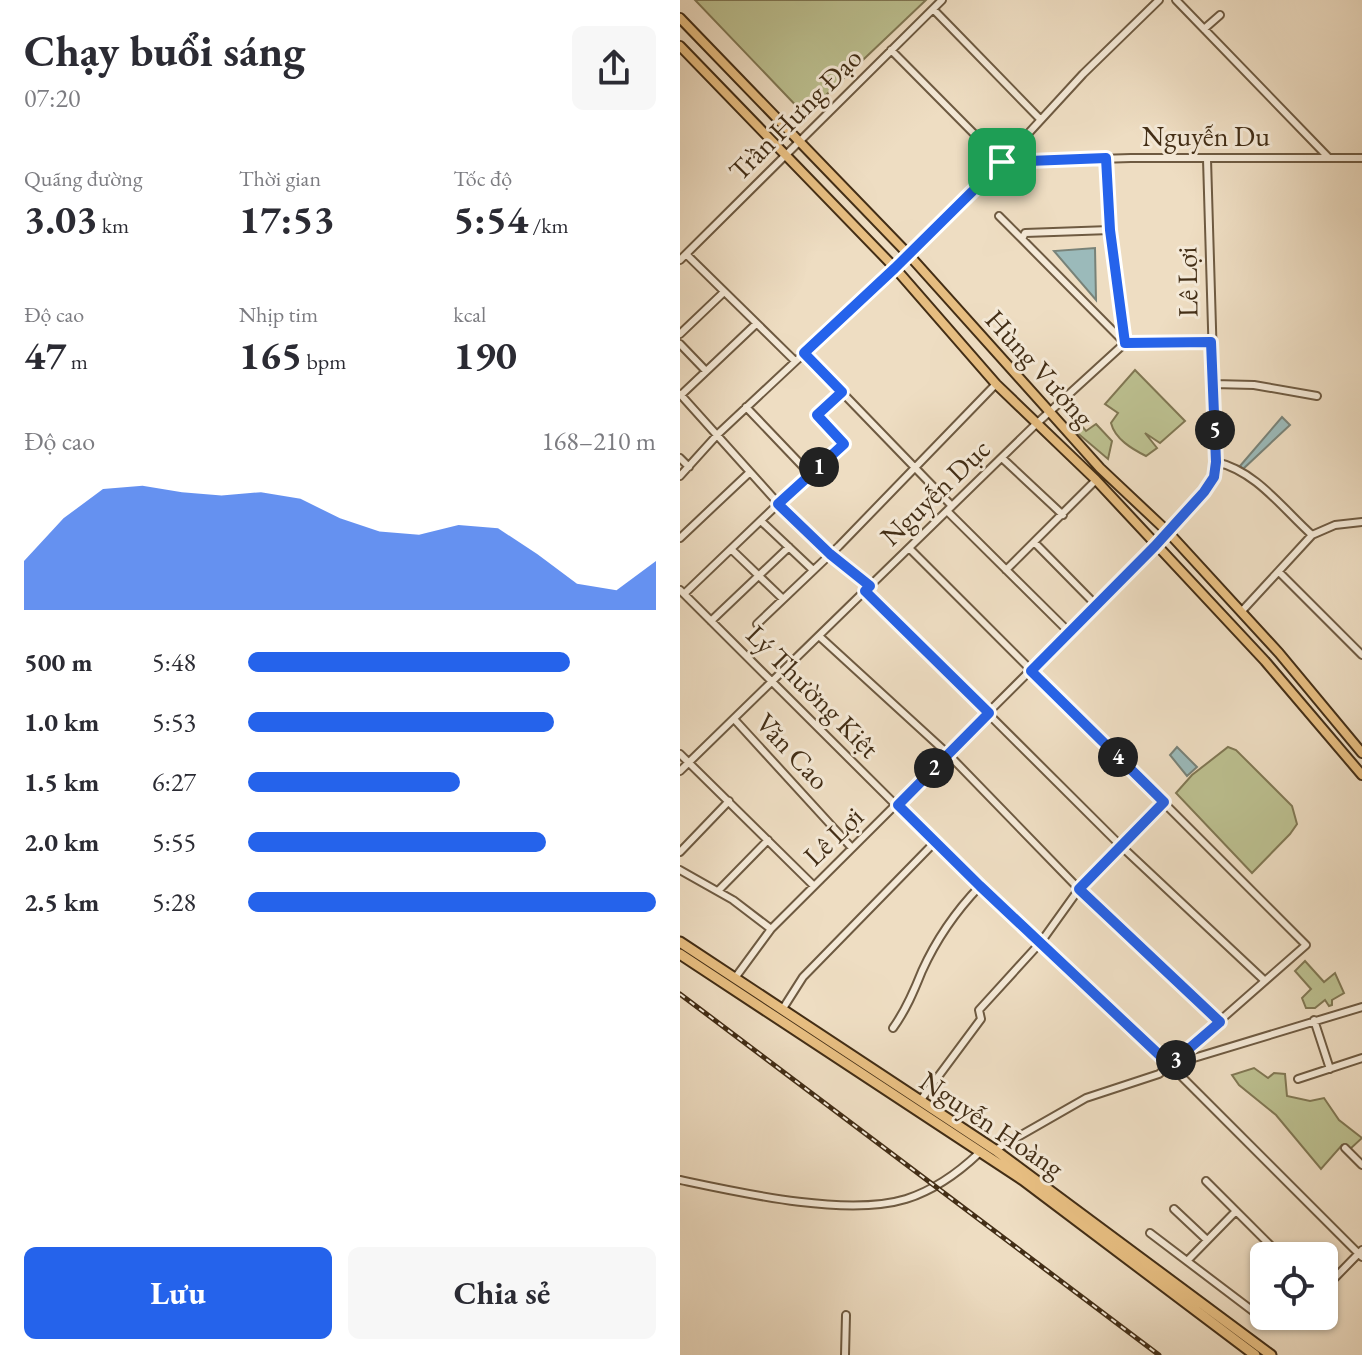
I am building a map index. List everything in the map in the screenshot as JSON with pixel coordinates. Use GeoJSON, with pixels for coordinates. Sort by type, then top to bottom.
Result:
{"type":"FeatureCollection","features":[{"type":"Feature","properties":{"kind":"highway","name":"Nguyễn Hoàng"},"geometry":{"type":"LineString","coordinates":[[680,942],[782,1010],[979,1153],[1023,1180],[1255,1355]]}},
{"type":"Feature","properties":{"kind":"highway","name":"Nguyễn Hoàng"},"geometry":{"type":"LineString","coordinates":[[680,954],[995,1150],[1271,1355]]}},
{"type":"Feature","properties":{"kind":"main road","name":"Hùng Vương"},"geometry":{"type":"LineString","coordinates":[[680,18],[909,255],[1100,468],[1168,532],[1362,753]]}},
{"type":"Feature","properties":{"kind":"main road","name":"Hùng Vương"},"geometry":{"type":"LineString","coordinates":[[680,46],[895,268],[996,384],[1096,480],[1265,661],[1362,775]]}},
{"type":"Feature","properties":{"kind":"street","name":"Trần Hưng Đạo"},"geometry":{"type":"LineString","coordinates":[[680,260],[942,0]]}},
{"type":"Feature","properties":{"kind":"street"},"geometry":{"type":"LineString","coordinates":[[680,476],[718,434],[909,255],[1159,0]]}},
{"type":"Feature","properties":{"kind":"street"},"geometry":{"type":"LineString","coordinates":[[1176,0],[1328,157]]}},
{"type":"Feature","properties":{"kind":"street"},"geometry":{"type":"LineString","coordinates":[[933,9],[1040,119]]}},
{"type":"Feature","properties":{"kind":"street"},"geometry":{"type":"LineString","coordinates":[[1204,29],[1220,15]]}},
{"type":"Feature","properties":{"kind":"street"},"geometry":{"type":"LineString","coordinates":[[891,50],[1002,162]]}},
{"type":"Feature","properties":{"kind":"street"},"geometry":{"type":"LineString","coordinates":[[1106,158],[1110,230],[1125,343]]}},
{"type":"Feature","properties":{"kind":"street","name":"Nguyễn Du"},"geometry":{"type":"LineString","coordinates":[[1002,162],[1106,158],[1362,158]]}},
{"type":"Feature","properties":{"kind":"street","name":"Lê Lợi"},"geometry":{"type":"LineString","coordinates":[[735,978],[771,929],[813,885],[898,805],[1155,546],[1214,477],[1207,159]]}},
{"type":"Feature","properties":{"kind":"street"},"geometry":{"type":"LineString","coordinates":[[999,216],[1125,343],[1211,342]]}},
{"type":"Feature","properties":{"kind":"street"},"geometry":{"type":"LineString","coordinates":[[1022,239],[1025,233],[1110,230]]}},
{"type":"Feature","properties":{"kind":"street"},"geometry":{"type":"LineString","coordinates":[[686,254],[795,361]]}},
{"type":"Feature","properties":{"kind":"street"},"geometry":{"type":"LineString","coordinates":[[680,334],[724,292]]}},
{"type":"Feature","properties":{"kind":"street"},"geometry":{"type":"LineString","coordinates":[[756,324],[680,394],[778,504],[867,589],[1121,846],[1265,981]]}},
{"type":"Feature","properties":{"kind":"street","name":"Nguyễn Dục"},"geometry":{"type":"LineString","coordinates":[[680,771],[1037,424],[1125,343]]}},
{"type":"Feature","properties":{"kind":"street"},"geometry":{"type":"LineString","coordinates":[[680,344],[706,371]]}},
{"type":"Feature","properties":{"kind":"street"},"geometry":{"type":"LineString","coordinates":[[804,353],[915,467],[1006,570],[1069,632]]}},
{"type":"Feature","properties":{"kind":"street"},"geometry":{"type":"LineString","coordinates":[[757,624],[996,384]]}},
{"type":"Feature","properties":{"kind":"street"},"geometry":{"type":"LineString","coordinates":[[1214,384],[1254,385],[1317,396]]}},
{"type":"Feature","properties":{"kind":"street"},"geometry":{"type":"LineString","coordinates":[[682,592],[844,444],[817,415],[842,392]]}},
{"type":"Feature","properties":{"kind":"street"},"geometry":{"type":"LineString","coordinates":[[746,407],[810,474]]}},
{"type":"Feature","properties":{"kind":"street"},"geometry":{"type":"LineString","coordinates":[[680,458],[689,467]]}},
{"type":"Feature","properties":{"kind":"street"},"geometry":{"type":"LineString","coordinates":[[1002,458],[1063,515]]}},
{"type":"Feature","properties":{"kind":"street"},"geometry":{"type":"LineString","coordinates":[[1216,462],[1228,465],[1270,492],[1284,510],[1312,535]]}},
{"type":"Feature","properties":{"kind":"street"},"geometry":{"type":"LineString","coordinates":[[680,538],[749,473]]}},
{"type":"Feature","properties":{"kind":"street"},"geometry":{"type":"LineString","coordinates":[[1006,570],[1096,480]]}},
{"type":"Feature","properties":{"kind":"street"},"geometry":{"type":"LineString","coordinates":[[761,521],[813,570]]}},
{"type":"Feature","properties":{"kind":"street"},"geometry":{"type":"LineString","coordinates":[[1241,612],[1312,535],[1335,525],[1362,522]]}},
{"type":"Feature","properties":{"kind":"street"},"geometry":{"type":"LineString","coordinates":[[1035,543],[1096,605]]}},
{"type":"Feature","properties":{"kind":"street"},"geometry":{"type":"LineString","coordinates":[[711,621],[789,547]]}},
{"type":"Feature","properties":{"kind":"street"},"geometry":{"type":"LineString","coordinates":[[909,548],[1306,945],[1159,1074],[1086,1098],[995,1150]]}},
{"type":"Feature","properties":{"kind":"street"},"geometry":{"type":"LineString","coordinates":[[731,549],[783,599]]}},
{"type":"Feature","properties":{"kind":"street"},"geometry":{"type":"LineString","coordinates":[[1279,572],[1362,655]]}},
{"type":"Feature","properties":{"kind":"street","name":"Lý Thường Kiệt"},"geometry":{"type":"LineString","coordinates":[[682,592],[934,843],[1170,1065],[1361,1254]]}},
{"type":"Feature","properties":{"kind":"street"},"geometry":{"type":"LineString","coordinates":[[819,636],[948,754],[1079,889],[1220,1022]]}},
{"type":"Feature","properties":{"kind":"street","name":"Văn Cao"},"geometry":{"type":"LineString","coordinates":[[734,719],[852,848]]}},
{"type":"Feature","properties":{"kind":"street"},"geometry":{"type":"LineString","coordinates":[[680,754],[813,885]]}},
{"type":"Feature","properties":{"kind":"street"},"geometry":{"type":"LineString","coordinates":[[680,852],[729,801]]}},
{"type":"Feature","properties":{"kind":"street"},"geometry":{"type":"LineString","coordinates":[[920,1101],[981,1019],[979,1010],[1041,942],[1079,889],[1164,802]]}},
{"type":"Feature","properties":{"kind":"street"},"geometry":{"type":"LineString","coordinates":[[718,891],[768,840]]}},
{"type":"Feature","properties":{"kind":"street"},"geometry":{"type":"LineString","coordinates":[[782,1010],[803,977],[934,843]]}},
{"type":"Feature","properties":{"kind":"street"},"geometry":{"type":"LineString","coordinates":[[680,870],[718,891],[771,929]]}},
{"type":"Feature","properties":{"kind":"street"},"geometry":{"type":"LineString","coordinates":[[893,1028],[958,909],[980,886]]}},
{"type":"Feature","properties":{"kind":"street"},"geometry":{"type":"LineString","coordinates":[[1170,1065],[1362,1007]]}},
{"type":"Feature","properties":{"kind":"street"},"geometry":{"type":"LineString","coordinates":[[1314,1020],[1330,1069]]}},
{"type":"Feature","properties":{"kind":"street"},"geometry":{"type":"LineString","coordinates":[[1298,1079],[1362,1058]]}},
{"type":"Feature","properties":{"kind":"street"},"geometry":{"type":"LineString","coordinates":[[1345,1148],[1362,1165]]}},
{"type":"Feature","properties":{"kind":"street"},"geometry":{"type":"LineString","coordinates":[[680,1180],[787,1200],[867,1206],[910,1198],[934,1186],[979,1153]]}},
{"type":"Feature","properties":{"kind":"street"},"geometry":{"type":"LineString","coordinates":[[1206,1181],[1267,1242]]}},
{"type":"Feature","properties":{"kind":"street"},"geometry":{"type":"LineString","coordinates":[[1174,1209],[1207,1240]]}},
{"type":"Feature","properties":{"kind":"street"},"geometry":{"type":"LineString","coordinates":[[1187,1261],[1236,1211]]}},
{"type":"Feature","properties":{"kind":"street"},"geometry":{"type":"LineString","coordinates":[[1150,1233],[1250,1309]]}},
{"type":"Feature","properties":{"kind":"street"},"geometry":{"type":"LineString","coordinates":[[1338,1276],[1361,1254]]}},
{"type":"Feature","properties":{"kind":"street"},"geometry":{"type":"LineString","coordinates":[[845,1355],[846,1315]]}},
{"type":"Feature","properties":{"kind":"green space"},"geometry":{"type":"Polygon","coordinates":[[[695,0],[926,0],[805,115],[695,0]]]}},
{"type":"Feature","properties":{"kind":"green space"},"geometry":{"type":"Polygon","coordinates":[[[1135,370],[1185,421],[1160,443],[1145,433],[1157,448],[1146,456],[1116,434],[1111,423],[1118,413],[1105,404],[1135,370]]]}},
{"type":"Feature","properties":{"kind":"green space"},"geometry":{"type":"Polygon","coordinates":[[[1096,424],[1112,441],[1108,459],[1075,431],[1081,425],[1086,431],[1096,424]]]}},
{"type":"Feature","properties":{"kind":"green space"},"geometry":{"type":"Polygon","coordinates":[[[1228,747],[1236,750],[1292,806],[1297,824],[1252,873],[1176,793],[1192,775],[1228,747]]]}},
{"type":"Feature","properties":{"kind":"green space"},"geometry":{"type":"Polygon","coordinates":[[[1305,961],[1324,982],[1335,973],[1344,993],[1332,1000],[1332,1005],[1329,1006],[1325,1000],[1315,1008],[1306,1008],[1302,998],[1311,989],[1295,971],[1305,961]]]}},
{"type":"Feature","properties":{"kind":"green space"},"geometry":{"type":"Polygon","coordinates":[[[1254,1068],[1268,1078],[1274,1073],[1285,1074],[1287,1096],[1310,1101],[1324,1098],[1339,1120],[1362,1138],[1349,1150],[1342,1145],[1321,1169],[1276,1115],[1239,1085],[1232,1075],[1254,1068]]]}},
{"type":"Feature","properties":{"kind":"water"},"geometry":{"type":"Polygon","coordinates":[[[1095,248],[1096,300],[1054,251],[1095,248]]]}},
{"type":"Feature","properties":{"kind":"water"},"geometry":{"type":"Polygon","coordinates":[[[1282,417],[1290,425],[1243,469],[1240,466],[1282,417]]]}},
{"type":"Feature","properties":{"kind":"water"},"geometry":{"type":"Polygon","coordinates":[[[1177,747],[1197,767],[1187,776],[1170,755],[1177,747]]]}},
{"type":"Feature","properties":{"kind":"railway"},"geometry":{"type":"LineString","coordinates":[[680,994],[1159,1355]]}},
{"type":"Feature","properties":{"kind":"route"},"geometry":{"type":"LineString","coordinates":[[1106,158],[1110,230],[1125,343],[1211,342],[1214,477],[1155,546],[1031,671],[1164,802],[1079,889],[1220,1022],[1170,1065],[934,843],[898,805],[989,713],[865,591],[870,586],[830,554],[778,504],[844,444],[817,417],[842,392],[804,353],[1002,162],[1106,158]]}}]}
